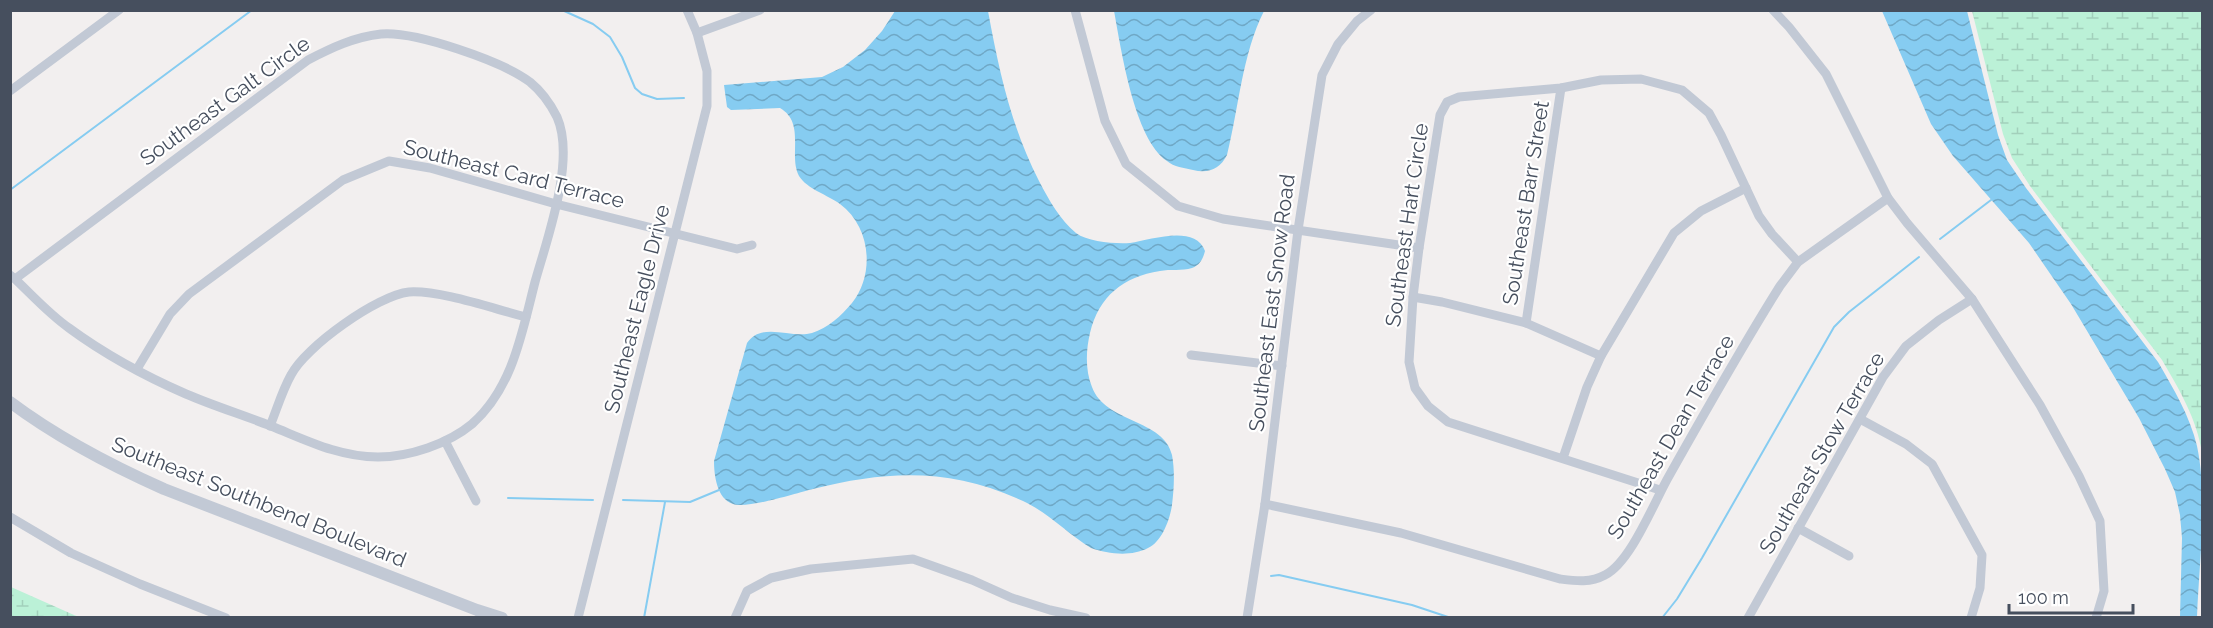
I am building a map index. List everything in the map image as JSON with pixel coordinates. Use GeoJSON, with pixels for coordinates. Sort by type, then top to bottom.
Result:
{"type":"FeatureCollection","features":[{"type":"Feature","properties":{"kind":"street"},"geometry":{"type":"LineString","coordinates":[[10,91],[119,10]]}},
{"type":"Feature","properties":{"kind":"street","name":"Southeast Eagle Drive"},"geometry":{"type":"LineString","coordinates":[[578,618],[706,106],[707,71],[697,33],[687,10]]}},
{"type":"Feature","properties":{"kind":"street"},"geometry":{"type":"LineString","coordinates":[[697,33],[760,10]]}},
{"type":"Feature","properties":{"kind":"street"},"geometry":{"type":"LineString","coordinates":[[1075,10],[1105,121],[1126,164],[1178,206],[1223,219],[1419,248]]}},
{"type":"Feature","properties":{"kind":"street","name":"Southeast East Snow Road"},"geometry":{"type":"LineString","coordinates":[[1247,618],[1265,504],[1298,230],[1322,75],[1338,44],[1357,21],[1371,10]]}},
{"type":"Feature","properties":{"kind":"street"},"geometry":{"type":"LineString","coordinates":[[1773,10],[1826,74],[1888,198],[1972,299],[2040,405],[2079,476],[2100,521],[2104,591],[2096,618]]}},
{"type":"Feature","properties":{"kind":"street","name":"Southeast Galt Circle"},"geometry":{"type":"LineString","coordinates":[[382,34],[431,40],[512,72],[530,82],[545,98],[558,118],[562,136],[564,162],[556,204],[514,362],[495,396],[472,423],[445,441],[404,454],[380,457],[335,452],[186,394],[137,369],[68,328],[13,277],[308,60],[347,41],[382,34]]}},
{"type":"Feature","properties":{"kind":"street","name":"Southeast Hart Circle"},"geometry":{"type":"LineString","coordinates":[[1660,490],[1448,422],[1428,405],[1415,388],[1409,362],[1413,297],[1440,115],[1448,102],[1459,97],[1561,88],[1601,80],[1641,79],[1682,90],[1709,113],[1759,216],[1798,262]]}},
{"type":"Feature","properties":{"kind":"street","name":"Southeast Barr Street"},"geometry":{"type":"LineString","coordinates":[[1526,323],[1561,88]]}},
{"type":"Feature","properties":{"kind":"street","name":"Southeast Card Terrace"},"geometry":{"type":"LineString","coordinates":[[137,369],[170,314],[189,294],[343,180],[389,161],[430,168],[556,204],[737,249],[752,245]]}},
{"type":"Feature","properties":{"kind":"street"},"geometry":{"type":"LineString","coordinates":[[1563,458],[1587,387],[1601,356],[1674,233],[1701,211],[1746,188]]}},
{"type":"Feature","properties":{"kind":"street","name":"Southeast Dean Terrace"},"geometry":{"type":"LineString","coordinates":[[1265,504],[1401,533],[1560,579],[1586,581],[1606,575],[1623,559],[1636,538],[1660,490],[1762,314],[1798,262],[1888,198]]}},
{"type":"Feature","properties":{"kind":"street"},"geometry":{"type":"LineString","coordinates":[[270,426],[292,373],[316,345],[375,304],[407,292],[430,293],[526,318]]}},
{"type":"Feature","properties":{"kind":"street"},"geometry":{"type":"LineString","coordinates":[[1413,297],[1526,323],[1601,356]]}},
{"type":"Feature","properties":{"kind":"street","name":"Southeast Stow Terrace"},"geometry":{"type":"LineString","coordinates":[[1748,618],[1883,377],[1906,346],[1972,299]]}},
{"type":"Feature","properties":{"kind":"street"},"geometry":{"type":"LineString","coordinates":[[1191,355],[1282,366]]}},
{"type":"Feature","properties":{"kind":"street","name":"Southeast Southbend Boulevard"},"geometry":{"type":"LineString","coordinates":[[10,402],[71,443],[120,470],[502,618]]}},
{"type":"Feature","properties":{"kind":"street"},"geometry":{"type":"LineString","coordinates":[[1860,418],[1906,444],[1932,464],[1983,555],[1980,588],[1971,618]]}},
{"type":"Feature","properties":{"kind":"street"},"geometry":{"type":"LineString","coordinates":[[445,441],[476,501]]}},
{"type":"Feature","properties":{"kind":"street"},"geometry":{"type":"LineString","coordinates":[[10,518],[81,557],[140,584],[226,618]]}},
{"type":"Feature","properties":{"kind":"street"},"geometry":{"type":"LineString","coordinates":[[1798,528],[1849,556]]}},
{"type":"Feature","properties":{"kind":"street"},"geometry":{"type":"LineString","coordinates":[[735,618],[747,591],[771,578],[811,569],[913,559],[972,580],[1012,598],[1086,618]]}},
{"type":"Feature","properties":{"kind":"green space"},"geometry":{"type":"Polygon","coordinates":[[[1972,11],[2202,11],[2202,453],[2192,416],[2162,360],[2030,186],[2012,158],[2003,134],[1972,11]]]}},
{"type":"Feature","properties":{"kind":"green space"},"geometry":{"type":"Polygon","coordinates":[[[11,587],[74,615],[79,617],[11,617],[11,587]]]}},
{"type":"Feature","properties":{"kind":"water"},"geometry":{"type":"Polygon","coordinates":[[[895,11],[988,11],[1002,77],[1021,140],[1051,202],[1076,233],[1102,242],[1117,243],[1182,236],[1200,243],[1205,251],[1201,261],[1192,268],[1164,270],[1124,283],[1106,299],[1094,320],[1089,340],[1088,374],[1099,399],[1109,408],[1158,434],[1167,443],[1172,455],[1174,480],[1171,511],[1161,535],[1148,548],[1134,553],[1120,554],[1091,548],[1041,511],[1023,501],[996,490],[945,478],[894,476],[868,478],[760,503],[740,505],[728,501],[720,492],[714,461],[747,343],[753,336],[761,333],[804,334],[818,331],[829,325],[852,303],[864,279],[866,265],[863,238],[850,214],[840,204],[807,185],[799,176],[795,159],[795,131],[788,114],[780,108],[731,110],[727,107],[724,85],[822,77],[843,67],[865,50],[882,31],[895,11]]]}},
{"type":"Feature","properties":{"kind":"water"},"geometry":{"type":"Polygon","coordinates":[[[1114,11],[1264,11],[1246,63],[1227,155],[1217,167],[1198,171],[1179,167],[1170,163],[1156,150],[1146,133],[1131,92],[1114,11]]]}},
{"type":"Feature","properties":{"kind":"water"},"geometry":{"type":"Polygon","coordinates":[[[1882,11],[1967,11],[1998,135],[2007,160],[2158,362],[2180,403],[2197,446],[2202,487],[2197,617],[2180,617],[2182,538],[2180,515],[2175,492],[2139,418],[2071,304],[2029,243],[1953,156],[1931,124],[1882,11]]]}},
{"type":"Feature","properties":{"kind":"waterway"},"geometry":{"type":"LineString","coordinates":[[10,190],[252,10]]}},
{"type":"Feature","properties":{"kind":"waterway"},"geometry":{"type":"LineString","coordinates":[[562,10],[593,24],[610,37],[622,57],[635,88],[642,94],[657,99],[684,98]]}},
{"type":"Feature","properties":{"kind":"waterway"},"geometry":{"type":"LineString","coordinates":[[1940,239],[1991,200]]}},
{"type":"Feature","properties":{"kind":"waterway"},"geometry":{"type":"LineString","coordinates":[[1662,618],[1677,599],[1702,558],[1834,327],[1849,312],[1919,257]]}},
{"type":"Feature","properties":{"kind":"waterway"},"geometry":{"type":"LineString","coordinates":[[623,500],[690,502],[719,490]]}},
{"type":"Feature","properties":{"kind":"waterway"},"geometry":{"type":"LineString","coordinates":[[508,498],[593,500]]}},
{"type":"Feature","properties":{"kind":"waterway"},"geometry":{"type":"LineString","coordinates":[[644,618],[665,502]]}},
{"type":"Feature","properties":{"kind":"waterway"},"geometry":{"type":"LineString","coordinates":[[1271,576],[1279,575],[1412,605],[1451,618]]}}]}
